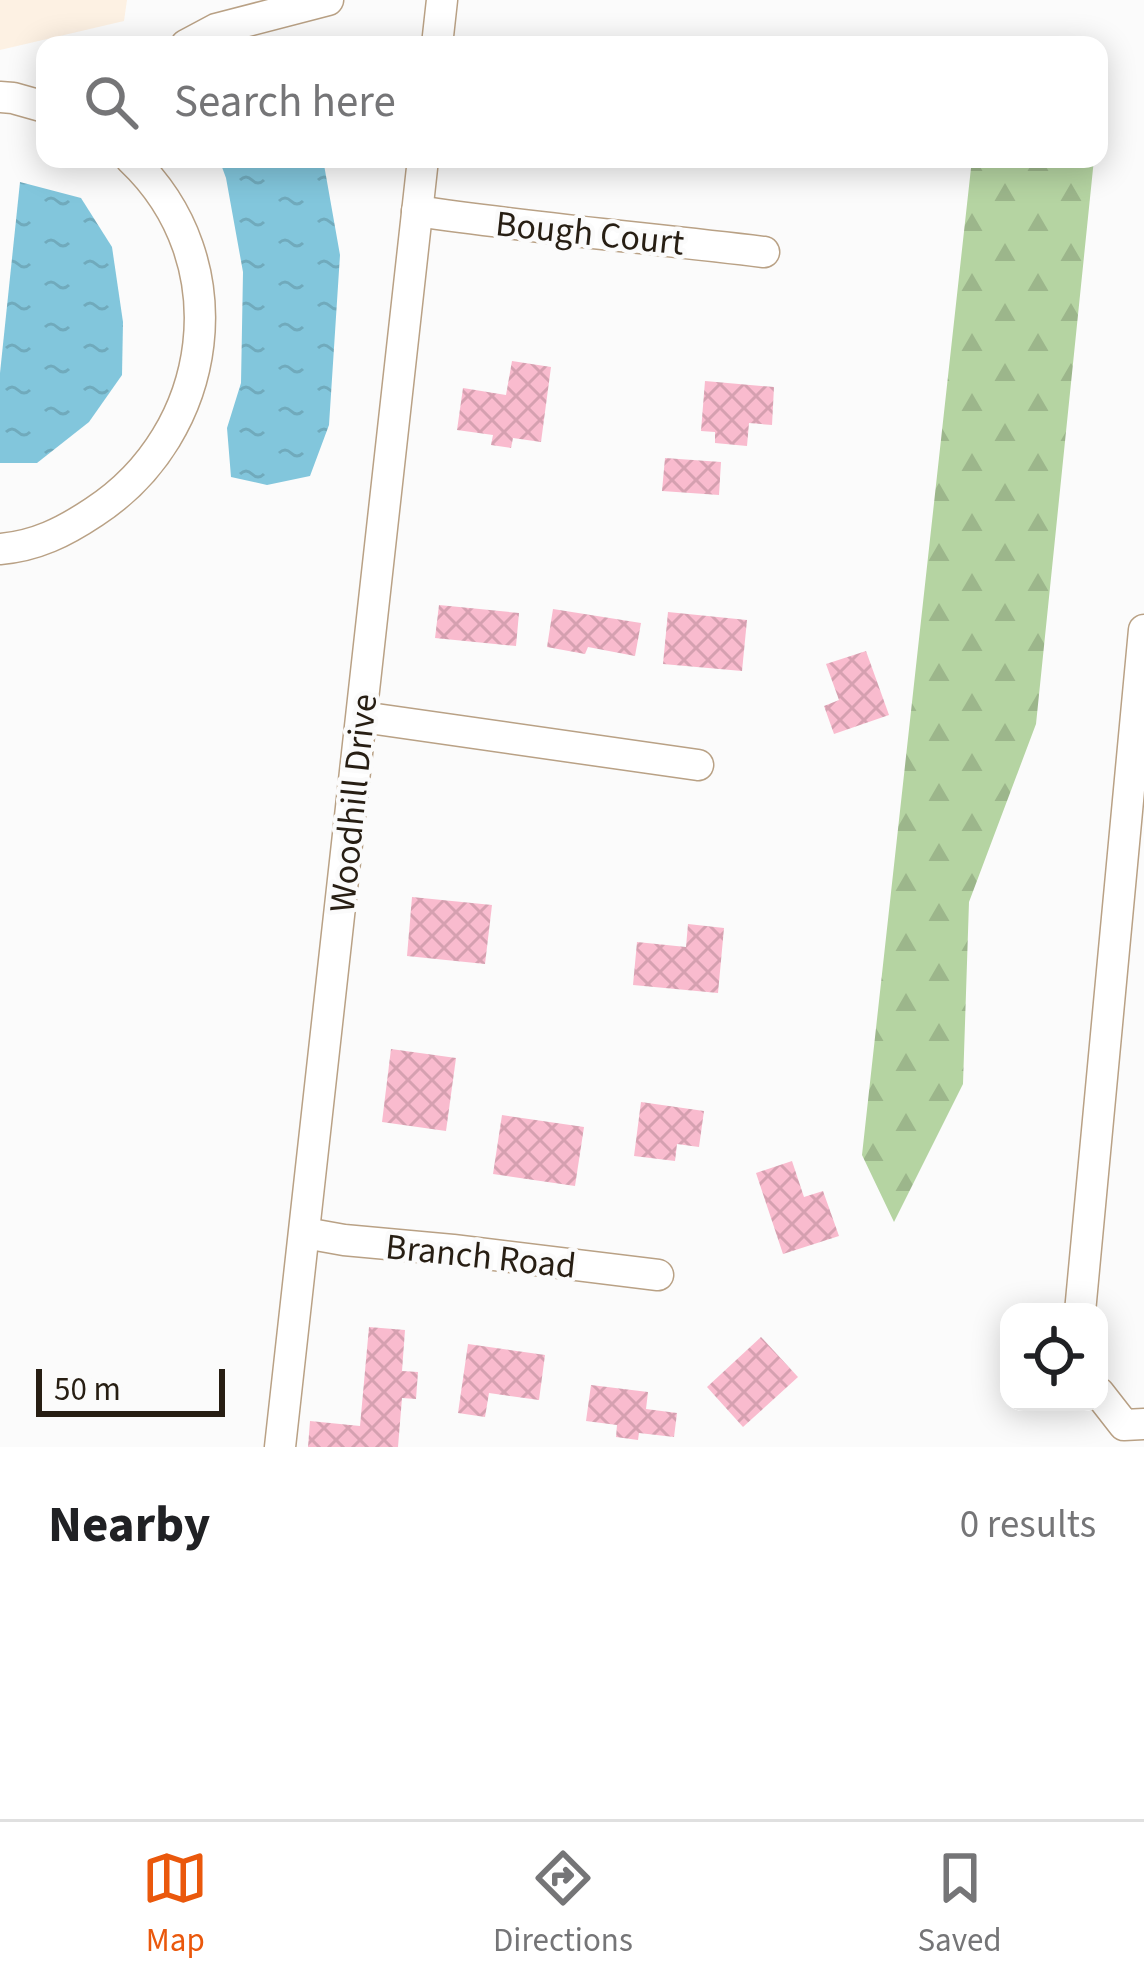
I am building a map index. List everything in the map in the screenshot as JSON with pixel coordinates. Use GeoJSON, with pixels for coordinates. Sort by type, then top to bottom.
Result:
{"type":"FeatureCollection","features":[{"type":"Feature","properties":{"kind":"street"},"geometry":{"type":"LineString","coordinates":[[203,36],[328,0]]}},
{"type":"Feature","properties":{"kind":"street"},"geometry":{"type":"LineString","coordinates":[[438,36],[442,0]]}},
{"type":"Feature","properties":{"kind":"street"},"geometry":{"type":"LineString","coordinates":[[0,97],[36,104]]}},
{"type":"Feature","properties":{"kind":"street"},"geometry":{"type":"LineString","coordinates":[[0,550],[32,545],[67,530],[116,498],[173,429],[187,399],[200,329],[192,259],[163,196],[139,168]]}},
{"type":"Feature","properties":{"kind":"street","name":"Woodhill Drive"},"geometry":{"type":"LineString","coordinates":[[280,1447],[423,168]]}},
{"type":"Feature","properties":{"kind":"street","name":"Bough Court"},"geometry":{"type":"LineString","coordinates":[[417,211],[764,252]]}},
{"type":"Feature","properties":{"kind":"street"},"geometry":{"type":"LineString","coordinates":[[1081,1303],[1144,630]]}},
{"type":"Feature","properties":{"kind":"street"},"geometry":{"type":"LineString","coordinates":[[362,717],[698,765]]}},
{"type":"Feature","properties":{"kind":"street","name":"Branch Road"},"geometry":{"type":"LineString","coordinates":[[305,1232],[658,1275]]}},
{"type":"Feature","properties":{"kind":"street"},"geometry":{"type":"LineString","coordinates":[[1108,1405],[1124,1425],[1144,1424]]}},
{"type":"Feature","properties":{"kind":"shaded area"},"geometry":{"type":"Polygon","coordinates":[[[0,0],[127,0],[124,21],[60,36],[36,36],[36,42],[0,50],[0,0]]]}},
{"type":"Feature","properties":{"kind":"green space"},"geometry":{"type":"Polygon","coordinates":[[[971,168],[1093,168],[1036,724],[969,902],[963,1084],[894,1222],[862,1155],[971,168]]]}},
{"type":"Feature","properties":{"kind":"water"},"geometry":{"type":"Polygon","coordinates":[[[222,168],[325,168],[340,255],[329,425],[310,476],[267,485],[231,477],[227,428],[241,383],[243,272],[222,168]]]}},
{"type":"Feature","properties":{"kind":"water"},"geometry":{"type":"Polygon","coordinates":[[[20,182],[81,198],[112,247],[123,322],[122,375],[89,422],[37,463],[0,463],[0,373],[20,182]]]}},
{"type":"Feature","properties":{"kind":"building"},"geometry":{"type":"Polygon","coordinates":[[[512,361],[551,367],[541,442],[513,438],[511,448],[491,445],[493,435],[457,430],[463,388],[506,395],[512,361]]]}},
{"type":"Feature","properties":{"kind":"building"},"geometry":{"type":"Polygon","coordinates":[[[705,381],[774,387],[772,425],[749,423],[747,446],[715,443],[715,432],[701,431],[705,381]]]}},
{"type":"Feature","properties":{"kind":"building"},"geometry":{"type":"Polygon","coordinates":[[[665,458],[721,462],[719,495],[662,491],[665,458]]]}},
{"type":"Feature","properties":{"kind":"building"},"geometry":{"type":"Polygon","coordinates":[[[439,605],[519,613],[516,646],[435,638],[439,605]]]}},
{"type":"Feature","properties":{"kind":"building"},"geometry":{"type":"Polygon","coordinates":[[[553,609],[641,623],[635,656],[588,647],[585,654],[547,647],[553,609]]]}},
{"type":"Feature","properties":{"kind":"building"},"geometry":{"type":"Polygon","coordinates":[[[668,612],[747,620],[742,671],[663,664],[668,612]]]}},
{"type":"Feature","properties":{"kind":"building"},"geometry":{"type":"Polygon","coordinates":[[[866,651],[889,715],[834,734],[824,706],[839,700],[826,664],[866,651]]]}},
{"type":"Feature","properties":{"kind":"building"},"geometry":{"type":"Polygon","coordinates":[[[412,897],[492,905],[485,964],[407,956],[412,897]]]}},
{"type":"Feature","properties":{"kind":"building"},"geometry":{"type":"Polygon","coordinates":[[[688,924],[724,928],[718,993],[633,985],[637,942],[686,947],[688,924]]]}},
{"type":"Feature","properties":{"kind":"building"},"geometry":{"type":"Polygon","coordinates":[[[391,1049],[456,1058],[446,1131],[382,1122],[391,1049]]]}},
{"type":"Feature","properties":{"kind":"building"},"geometry":{"type":"Polygon","coordinates":[[[641,1102],[704,1111],[699,1147],[677,1144],[675,1161],[634,1156],[641,1102]]]}},
{"type":"Feature","properties":{"kind":"building"},"geometry":{"type":"Polygon","coordinates":[[[502,1115],[584,1127],[575,1186],[493,1174],[502,1115]]]}},
{"type":"Feature","properties":{"kind":"building"},"geometry":{"type":"Polygon","coordinates":[[[792,1161],[804,1197],[823,1191],[839,1236],[783,1254],[756,1173],[792,1161]]]}},
{"type":"Feature","properties":{"kind":"building"},"geometry":{"type":"Polygon","coordinates":[[[369,1327],[405,1330],[402,1371],[418,1372],[416,1399],[402,1398],[398,1447],[308,1447],[310,1421],[360,1426],[369,1327]]]}},
{"type":"Feature","properties":{"kind":"building"},"geometry":{"type":"Polygon","coordinates":[[[761,1337],[798,1377],[743,1427],[707,1387],[761,1337]]]}},
{"type":"Feature","properties":{"kind":"building"},"geometry":{"type":"Polygon","coordinates":[[[468,1344],[545,1355],[539,1400],[489,1393],[485,1417],[458,1413],[468,1344]]]}},
{"type":"Feature","properties":{"kind":"building"},"geometry":{"type":"Polygon","coordinates":[[[591,1385],[648,1392],[646,1409],[677,1413],[674,1437],[639,1433],[638,1440],[616,1437],[617,1425],[586,1421],[591,1385]]]}}]}
